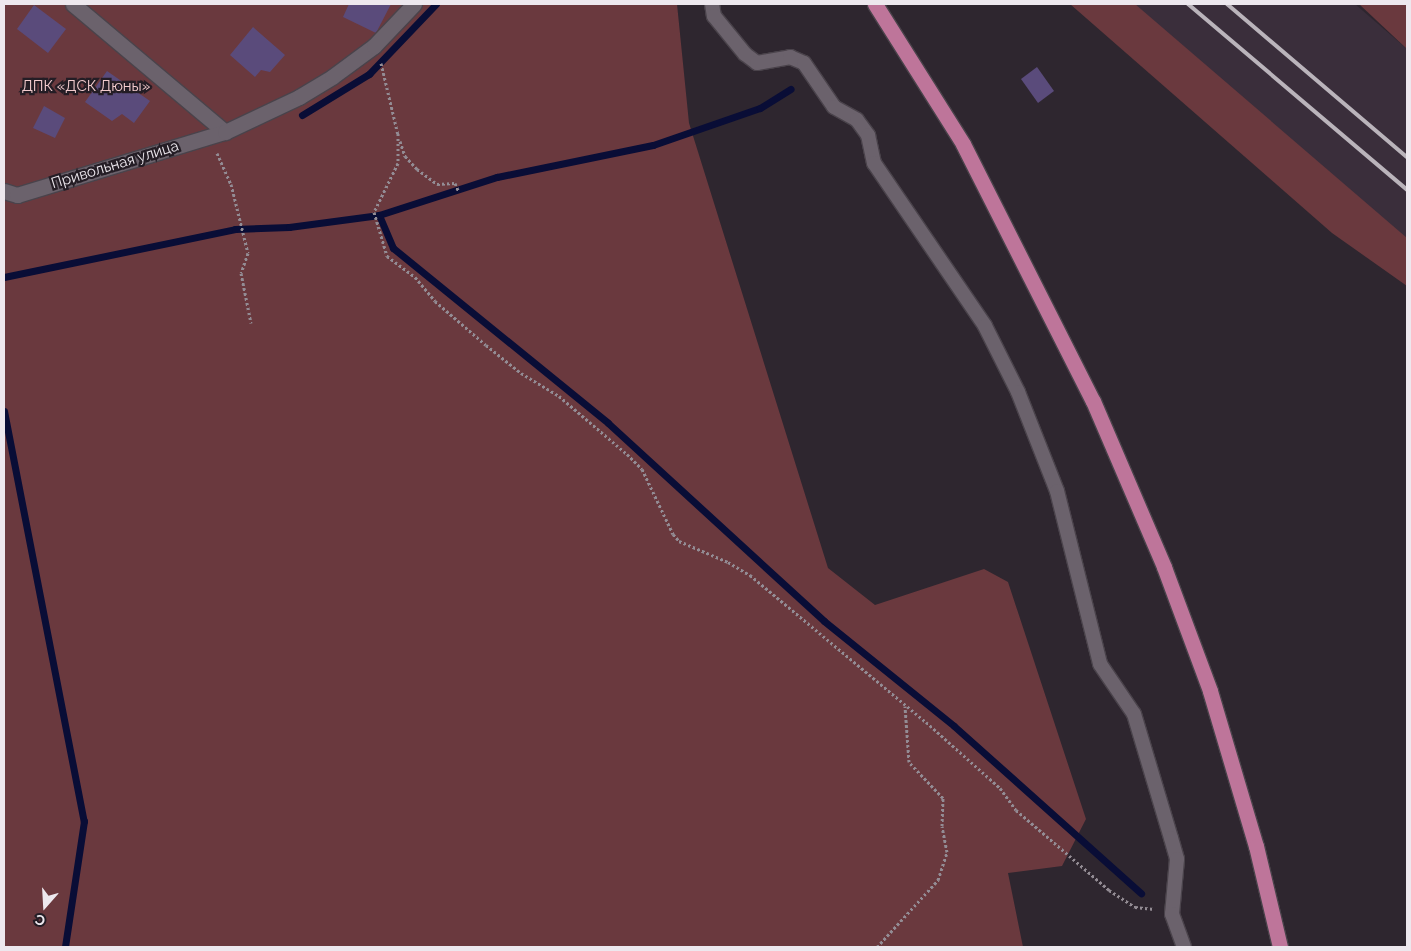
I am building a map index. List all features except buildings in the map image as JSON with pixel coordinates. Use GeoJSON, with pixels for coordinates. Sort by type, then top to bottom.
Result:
{"type":"FeatureCollection","features":[{"type":"Feature","properties":{"kind":"highway"},"geometry":{"type":"LineString","coordinates":[[875,4],[964,144],[1093,401],[1164,567],[1210,691],[1256,846],[1280,947]]}},
{"type":"Feature","properties":{"kind":"street"},"geometry":{"type":"LineString","coordinates":[[73,4],[223,132]]}},
{"type":"Feature","properties":{"kind":"street","name":"Привольная улица"},"geometry":{"type":"LineString","coordinates":[[4,191],[17,195],[223,132],[299,97],[332,77],[374,46],[414,4]]}},
{"type":"Feature","properties":{"kind":"lane"},"geometry":{"type":"LineString","coordinates":[[712,4],[714,16],[744,54],[757,63],[790,58],[804,62],[834,107],[857,120],[868,135],[874,163],[985,326],[1018,392],[1057,491],[1100,664],[1134,714],[1177,859],[1173,910],[1184,947]]}},
{"type":"Feature","properties":{"kind":"path"},"geometry":{"type":"LineString","coordinates":[[382,65],[405,156],[417,169],[437,184],[455,183],[458,190]]}},
{"type":"Feature","properties":{"kind":"path"},"geometry":{"type":"LineString","coordinates":[[223,132],[217,150],[231,184],[248,253],[241,273],[251,323]]}},
{"type":"Feature","properties":{"kind":"path"},"geometry":{"type":"LineString","coordinates":[[398,133],[398,163],[374,214],[387,256],[415,277],[435,301],[493,350],[521,373],[559,396],[628,454],[642,469],[672,534],[679,541],[728,562],[750,575],[905,705],[994,783],[1016,810],[1109,890],[1136,907],[1173,910]]}},
{"type":"Feature","properties":{"kind":"path"},"geometry":{"type":"LineString","coordinates":[[877,947],[938,880],[947,852],[942,833],[943,798],[909,762],[905,705]]}},
{"type":"Feature","properties":{"kind":"shaded area"},"geometry":{"type":"Polygon","coordinates":[[[1121,4],[1355,4],[1407,49],[1407,249],[1121,4]]]}},
{"type":"Feature","properties":{"kind":"green space","name":"ДПК «ДСК Дюны»"},"geometry":{"type":"Polygon","coordinates":[[[4,4],[677,4],[689,123],[828,568],[875,605],[984,569],[1008,582],[1086,819],[1062,866],[1008,873],[1023,947],[4,947],[4,4]]]}},
{"type":"Feature","properties":{"kind":"green space"},"geometry":{"type":"Polygon","coordinates":[[[1070,4],[1135,4],[1407,238],[1407,286],[1332,233],[1070,4]]]}},
{"type":"Feature","properties":{"kind":"green space"},"geometry":{"type":"Polygon","coordinates":[[[1359,4],[1407,4],[1407,49],[1359,4]]]}},
{"type":"Feature","properties":{"kind":"waterway"},"geometry":{"type":"LineString","coordinates":[[302,115],[369,74],[436,4]]}},
{"type":"Feature","properties":{"kind":"waterway"},"geometry":{"type":"LineString","coordinates":[[4,277],[235,229],[289,227],[379,215],[497,177],[653,145],[760,108],[791,89]]}},
{"type":"Feature","properties":{"kind":"waterway"},"geometry":{"type":"LineString","coordinates":[[379,215],[393,248],[608,423],[824,621],[954,726],[1141,893]]}},
{"type":"Feature","properties":{"kind":"waterway"},"geometry":{"type":"LineString","coordinates":[[4,411],[84,821],[65,947]]}},
{"type":"Feature","properties":{"kind":"railway"},"geometry":{"type":"LineString","coordinates":[[1188,4],[1407,190]]}},
{"type":"Feature","properties":{"kind":"railway"},"geometry":{"type":"LineString","coordinates":[[1227,4],[1407,157]]}}]}
